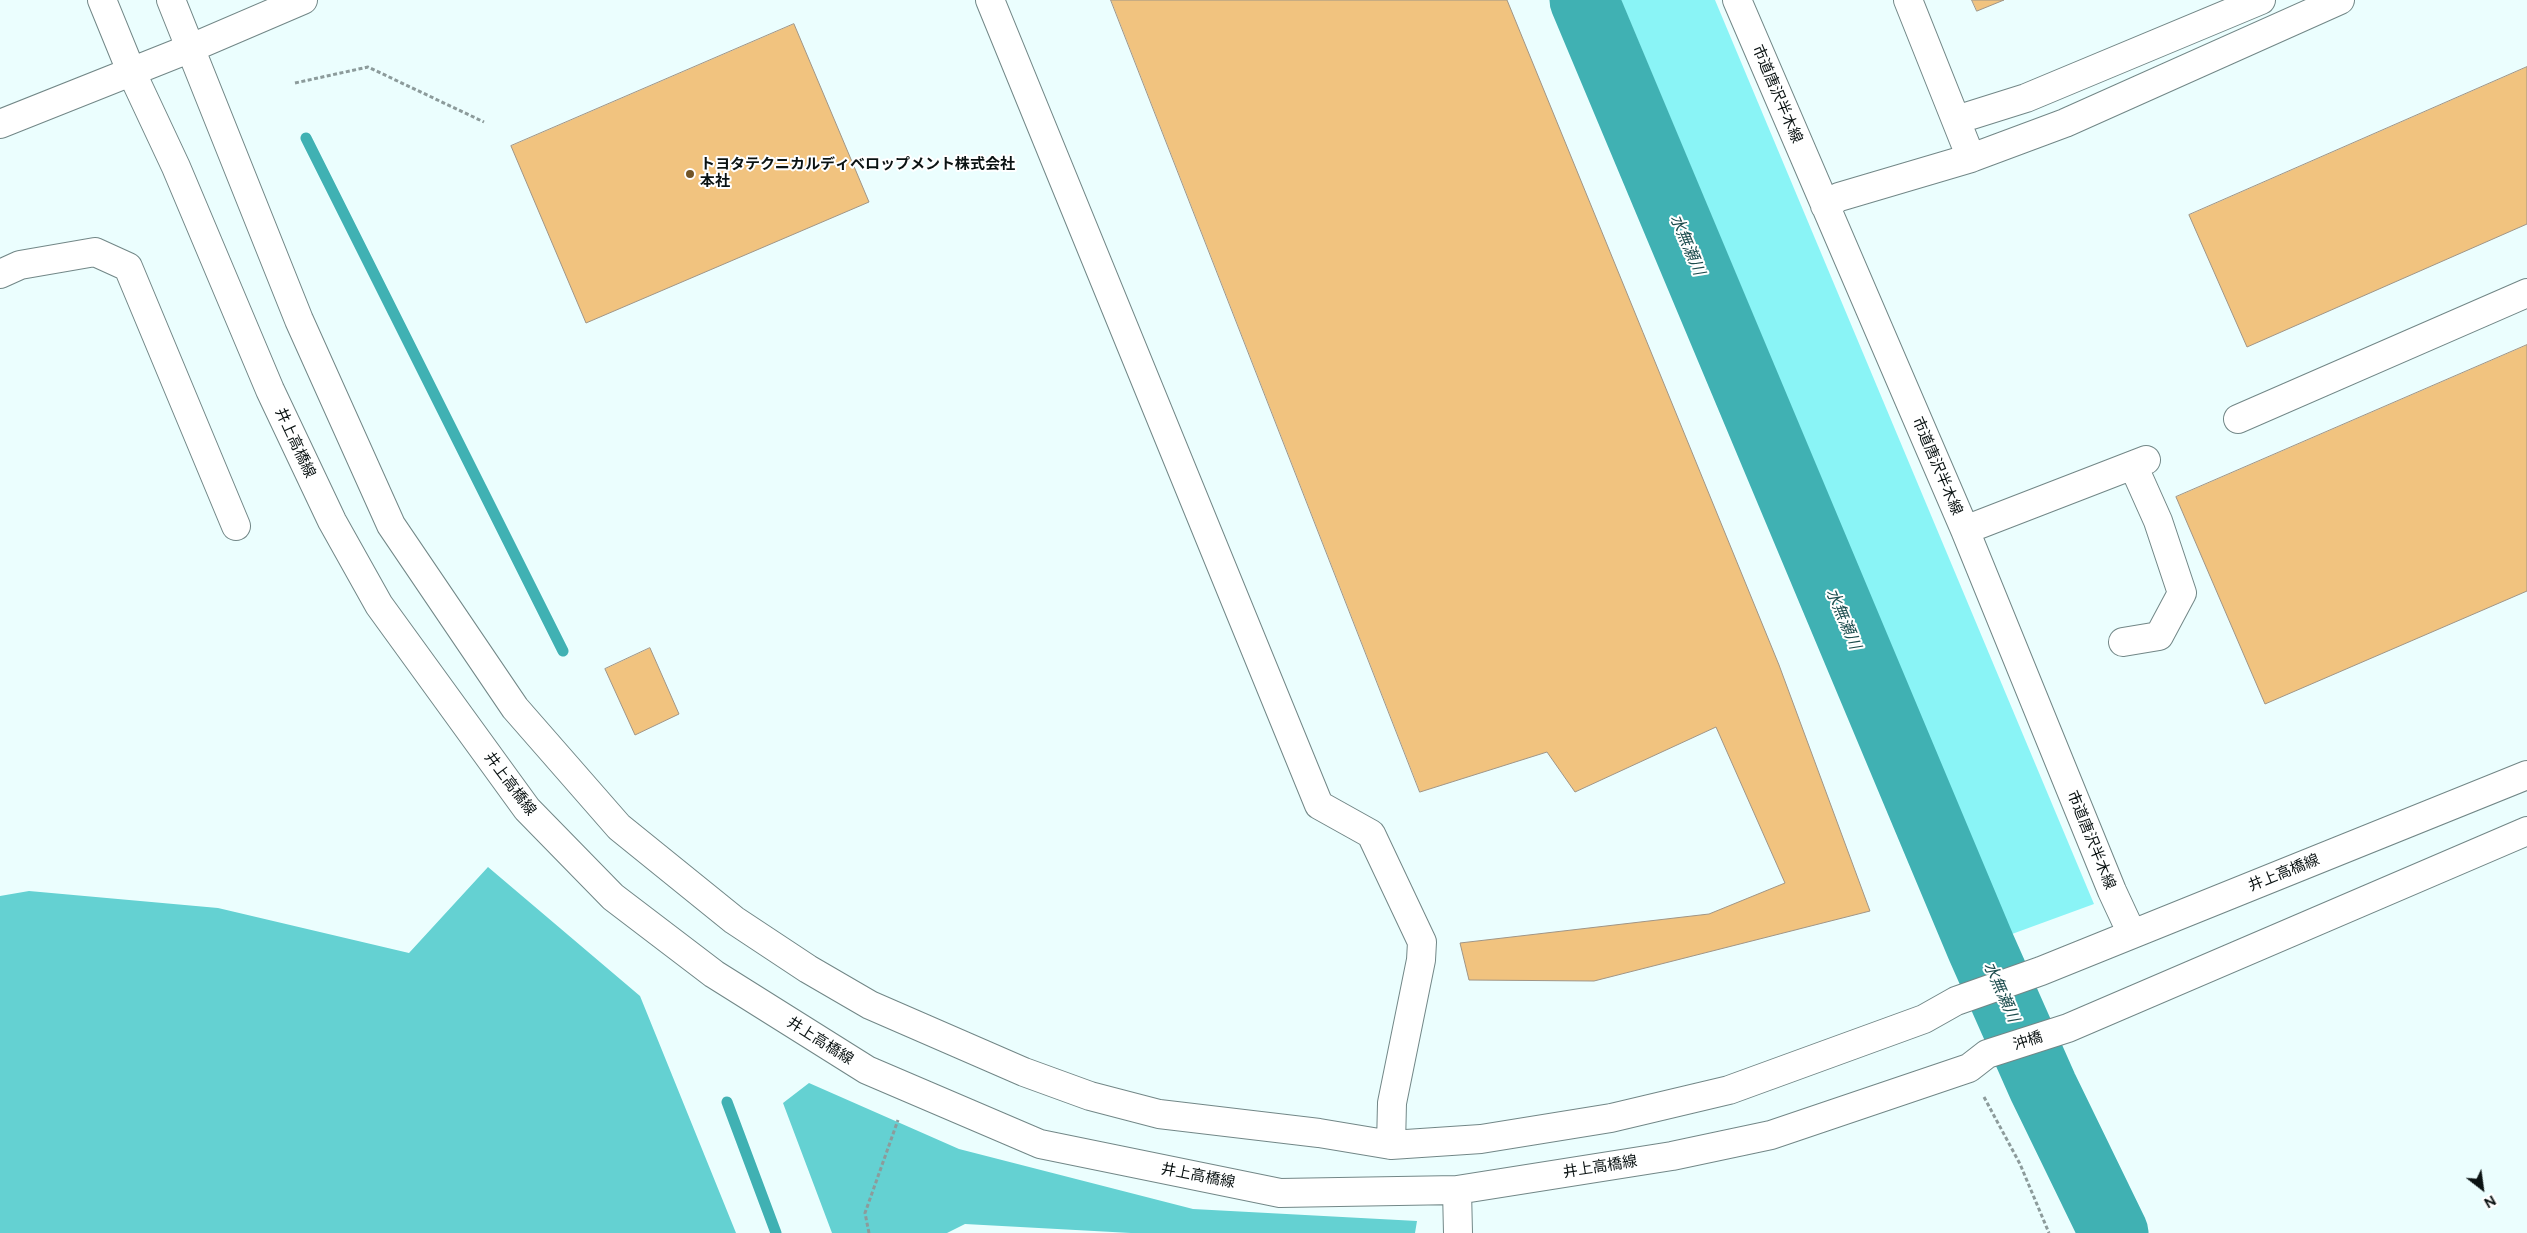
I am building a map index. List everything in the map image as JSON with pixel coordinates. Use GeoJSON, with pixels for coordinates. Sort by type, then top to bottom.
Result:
{"type":"FeatureCollection","features":[{"type":"Feature","properties":{"kind":"street","name":"井上高橋線"},"geometry":{"type":"LineString","coordinates":[[102,0],[131,71],[176,167],[270,390],[332,521],[380,605],[527,809],[613,897],[714,974],[867,1070],[1040,1144],[1280,1193],[1457,1190],[1672,1156],[1771,1135],[1978,1061]]}},
{"type":"Feature","properties":{"kind":"street"},"geometry":{"type":"LineString","coordinates":[[171,0],[298,320],[391,525],[515,708],[619,827],[734,920],[808,969],[870,1005],[1024,1072],[1090,1096],[1159,1114],[1319,1133],[1391,1145],[1392,1103],[1421,960],[1422,942],[1371,834],[1319,805],[990,0]]}},
{"type":"Feature","properties":{"kind":"street"},"geometry":{"type":"LineString","coordinates":[[0,124],[191,48],[303,0]]}},
{"type":"Feature","properties":{"kind":"street","name":"市道唐沢半木線"},"geometry":{"type":"LineString","coordinates":[[1737,0],[1965,530],[2112,891],[2132,934]]}},
{"type":"Feature","properties":{"kind":"street"},"geometry":{"type":"LineString","coordinates":[[1908,0],[1971,158]]}},
{"type":"Feature","properties":{"kind":"street"},"geometry":{"type":"LineString","coordinates":[[1956,120],[2026,98],[2261,0]]}},
{"type":"Feature","properties":{"kind":"street"},"geometry":{"type":"LineString","coordinates":[[1826,206],[1839,197],[1971,158],[2065,123],[2340,0]]}},
{"type":"Feature","properties":{"kind":"street"},"geometry":{"type":"LineString","coordinates":[[0,274],[20,265],[95,252],[128,267],[236,526]]}},
{"type":"Feature","properties":{"kind":"street"},"geometry":{"type":"LineString","coordinates":[[2238,419],[2527,293]]}},
{"type":"Feature","properties":{"kind":"street"},"geometry":{"type":"LineString","coordinates":[[1965,530],[2140,462],[2182,593],[2159,636],[2123,642]]}},
{"type":"Feature","properties":{"kind":"street","name":"井上高橋線"},"geometry":{"type":"LineString","coordinates":[[1391,1145],[1481,1139],[1611,1118],[1729,1090],[1924,1019],[1956,1002],[2041,971],[2527,775]]}},
{"type":"Feature","properties":{"kind":"street","name":"沖橋"},"geometry":{"type":"LineString","coordinates":[[1978,1061],[2068,1028],[2527,830]]}},
{"type":"Feature","properties":{"kind":"street"},"geometry":{"type":"LineString","coordinates":[[1457,1190],[1458,1233]]}},
{"type":"Feature","properties":{"kind":"path"},"geometry":{"type":"LineString","coordinates":[[295,83],[368,67],[484,122]]}},
{"type":"Feature","properties":{"kind":"path"},"geometry":{"type":"LineString","coordinates":[[1978,1061],[2049,1233]]}},
{"type":"Feature","properties":{"kind":"path"},"geometry":{"type":"LineString","coordinates":[[869,1233],[865,1213],[909,1088]]}},
{"type":"Feature","properties":{"kind":"shaded area"},"geometry":{"type":"Polygon","coordinates":[[[1621,0],[1715,0],[2094,904],[2012,934],[1621,0]]]}},
{"type":"Feature","properties":{"kind":"shaded area"},"geometry":{"type":"Polygon","coordinates":[[[488,867],[640,996],[736,1233],[0,1233],[0,896],[29,891],[218,908],[409,953],[488,867]]]}},
{"type":"Feature","properties":{"kind":"shaded area"},"geometry":{"type":"Polygon","coordinates":[[[809,1083],[959,1149],[1193,1209],[1417,1221],[1415,1233],[1131,1233],[965,1224],[947,1233],[832,1233],[783,1103],[809,1083]]]}},
{"type":"Feature","properties":{"kind":"building"},"geometry":{"type":"Polygon","coordinates":[[[1111,0],[1507,0],[1779,665],[1870,911],[1594,981],[1469,980],[1460,943],[1709,914],[1785,883],[1716,727],[1575,792],[1547,752],[1420,792],[1111,0]]]}},
{"type":"Feature","properties":{"kind":"building"},"geometry":{"type":"Polygon","coordinates":[[[1972,0],[2004,0],[1977,11],[1972,0]]]}},
{"type":"Feature","properties":{"kind":"building","name":"トヨタテクニカルディベロップメント株式会社 本社"},"geometry":{"type":"Polygon","coordinates":[[[794,24],[869,202],[586,323],[511,146],[794,24]]]}},
{"type":"Feature","properties":{"kind":"building"},"geometry":{"type":"Polygon","coordinates":[[[2527,67],[2527,224],[2247,347],[2189,215],[2527,67]]]}},
{"type":"Feature","properties":{"kind":"building"},"geometry":{"type":"Polygon","coordinates":[[[2527,345],[2527,591],[2265,704],[2176,497],[2527,345]]]}},
{"type":"Feature","properties":{"kind":"building"},"geometry":{"type":"Polygon","coordinates":[[[650,648],[679,714],[635,735],[605,669],[650,648]]]}},
{"type":"Feature","properties":{"kind":"waterway","name":"水無瀬川"},"geometry":{"type":"LineString","coordinates":[[1584,0],[1981,947],[2043,1087],[2114,1233]]}},
{"type":"Feature","properties":{"kind":"waterway"},"geometry":{"type":"LineString","coordinates":[[306,138],[563,651]]}},
{"type":"Feature","properties":{"kind":"waterway"},"geometry":{"type":"LineString","coordinates":[[727,1102],[776,1233]]}},
{"type":"Feature","properties":{"kind":"place","name":"トヨタテクニカルディベロップメント株式会社 本社"},"geometry":{"type":"Point","coordinates":[690,174]}}]}
